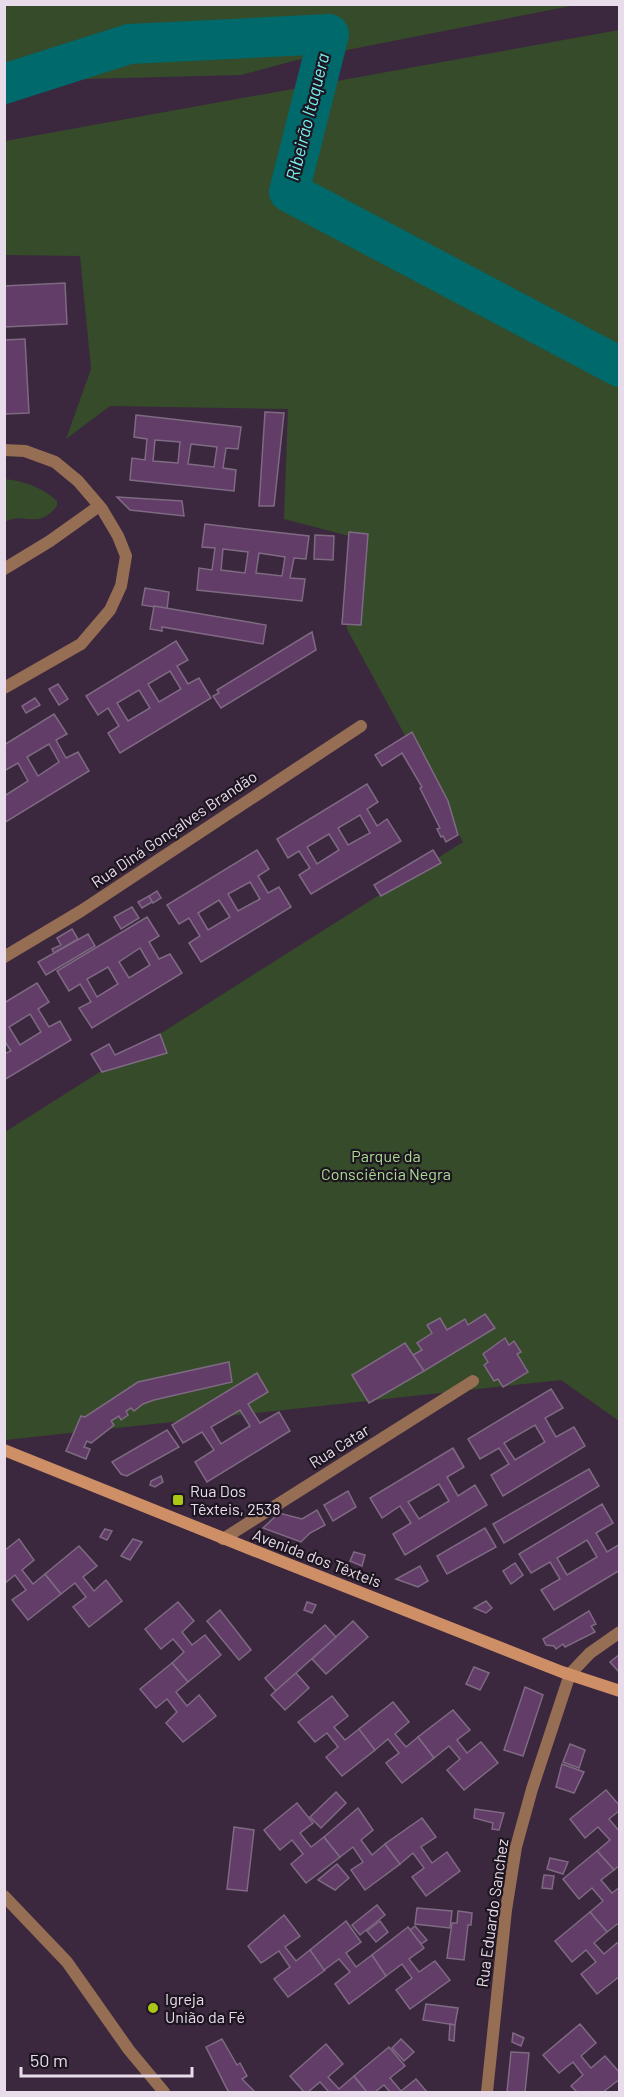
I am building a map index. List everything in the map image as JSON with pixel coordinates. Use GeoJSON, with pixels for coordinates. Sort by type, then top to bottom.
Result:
{"type":"FeatureCollection","features":[{"type":"Feature","properties":{"kind":"street"},"geometry":{"type":"LineString","coordinates":[[4,450],[25,451],[55,462],[78,481],[99,506],[118,536],[126,556],[121,586],[110,610],[81,644],[4,688]]}},
{"type":"Feature","properties":{"kind":"street"},"geometry":{"type":"LineString","coordinates":[[4,569],[50,541],[99,506]]}},
{"type":"Feature","properties":{"kind":"street","name":"Rua Diná Gonçalves Brandão"},"geometry":{"type":"LineString","coordinates":[[4,957],[81,911],[361,726]]}},
{"type":"Feature","properties":{"kind":"street","name":"Rua Catar"},"geometry":{"type":"LineString","coordinates":[[223,1539],[473,1381]]}},
{"type":"Feature","properties":{"kind":"street","name":"Avenida dos Têxteis"},"geometry":{"type":"LineString","coordinates":[[4,1450],[223,1539],[570,1674],[620,1691]]}},
{"type":"Feature","properties":{"kind":"street"},"geometry":{"type":"LineString","coordinates":[[570,1674],[590,1653],[620,1632]]}},
{"type":"Feature","properties":{"kind":"street","name":"Rua Eduardo Sanchez"},"geometry":{"type":"LineString","coordinates":[[487,2092],[506,1910],[516,1847],[532,1789],[570,1674]]}},
{"type":"Feature","properties":{"kind":"street"},"geometry":{"type":"LineString","coordinates":[[4,1896],[67,1962],[129,2050],[164,2092]]}},
{"type":"Feature","properties":{"kind":"green space"},"geometry":{"type":"Polygon","coordinates":[[[4,5],[576,5],[301,59],[241,75],[5,81],[4,5]]]}},
{"type":"Feature","properties":{"kind":"green space","name":"Parque da Consciência Negra"},"geometry":{"type":"Polygon","coordinates":[[[619,30],[619,1421],[561,1380],[5,1440],[5,1132],[463,842],[347,629],[349,536],[284,519],[288,409],[110,406],[66,439],[91,369],[80,256],[5,255],[5,141],[619,30]]]}},
{"type":"Feature","properties":{"kind":"green space"},"geometry":{"type":"Polygon","coordinates":[[[5,479],[39,488],[57,501],[57,506],[43,518],[18,518],[5,522],[5,479]]]}},
{"type":"Feature","properties":{"kind":"building"},"geometry":{"type":"Polygon","coordinates":[[[65,283],[67,324],[4,327],[4,286],[65,283]]]}},
{"type":"Feature","properties":{"kind":"building"},"geometry":{"type":"Polygon","coordinates":[[[25,339],[29,413],[5,414],[4,340],[25,339]]]}},
{"type":"Feature","properties":{"kind":"building"},"geometry":{"type":"Polygon","coordinates":[[[265,412],[284,413],[274,506],[259,506],[265,412]]]}},
{"type":"Feature","properties":{"kind":"building"},"geometry":{"type":"Polygon","coordinates":[[[136,415],[241,427],[238,449],[226,448],[223,468],[236,470],[234,491],[130,480],[132,458],[145,460],[147,439],[134,437],[136,415]],[[155,440],[153,461],[178,463],[180,442],[155,440]],[[191,444],[188,464],[214,467],[217,447],[191,444]]]}},
{"type":"Feature","properties":{"kind":"building"},"geometry":{"type":"Polygon","coordinates":[[[117,497],[182,501],[184,516],[130,510],[117,497]]]}},
{"type":"Feature","properties":{"kind":"building"},"geometry":{"type":"Polygon","coordinates":[[[205,524],[309,536],[306,559],[294,558],[290,578],[305,579],[302,601],[197,590],[199,568],[212,570],[215,548],[202,547],[205,524]],[[223,549],[221,570],[245,573],[248,552],[223,549]],[[259,553],[256,573],[282,576],[285,557],[259,553]]]}},
{"type":"Feature","properties":{"kind":"building"},"geometry":{"type":"Polygon","coordinates":[[[349,532],[368,534],[361,625],[342,624],[349,532]]]}},
{"type":"Feature","properties":{"kind":"building"},"geometry":{"type":"Polygon","coordinates":[[[315,535],[334,536],[333,560],[314,559],[315,535]]]}},
{"type":"Feature","properties":{"kind":"building"},"geometry":{"type":"Polygon","coordinates":[[[145,588],[169,592],[167,609],[142,605],[145,588]]]}},
{"type":"Feature","properties":{"kind":"building"},"geometry":{"type":"Polygon","coordinates":[[[154,606],[266,625],[263,644],[162,627],[162,631],[150,629],[154,606]]]}},
{"type":"Feature","properties":{"kind":"building"},"geometry":{"type":"Polygon","coordinates":[[[312,632],[316,650],[221,708],[213,696],[219,693],[217,690],[312,632]]]}},
{"type":"Feature","properties":{"kind":"building"},"geometry":{"type":"Polygon","coordinates":[[[176,641],[188,660],[177,666],[188,684],[199,678],[211,698],[120,753],[108,733],[119,726],[108,708],[98,715],[86,696],[176,641]],[[170,671],[148,684],[159,702],[181,689],[170,671]],[[139,690],[117,703],[128,721],[150,708],[139,690]]]}},
{"type":"Feature","properties":{"kind":"building"},"geometry":{"type":"Polygon","coordinates":[[[58,684],[68,699],[59,705],[49,689],[58,684]]]}},
{"type":"Feature","properties":{"kind":"building"},"geometry":{"type":"Polygon","coordinates":[[[35,698],[40,705],[26,713],[22,706],[35,698]]]}},
{"type":"Feature","properties":{"kind":"building"},"geometry":{"type":"Polygon","coordinates":[[[54,714],[67,734],[56,740],[66,758],[78,752],[89,771],[4,823],[4,792],[6,795],[28,781],[18,763],[4,771],[4,745],[54,714]],[[49,744],[27,757],[38,776],[59,762],[49,744]]]}},
{"type":"Feature","properties":{"kind":"building"},"geometry":{"type":"Polygon","coordinates":[[[412,732],[448,801],[458,835],[446,842],[437,829],[440,828],[420,788],[422,787],[402,753],[382,766],[375,755],[412,732]]]}},
{"type":"Feature","properties":{"kind":"building"},"geometry":{"type":"Polygon","coordinates":[[[367,784],[378,802],[367,809],[377,826],[387,819],[401,841],[311,894],[299,875],[310,868],[299,851],[288,858],[277,839],[367,784]],[[360,815],[338,828],[348,845],[370,833],[360,815]],[[329,834],[307,847],[317,864],[339,850],[329,834]]]}},
{"type":"Feature","properties":{"kind":"building"},"geometry":{"type":"Polygon","coordinates":[[[257,850],[269,869],[258,876],[268,893],[279,887],[291,907],[201,962],[189,943],[200,936],[189,918],[179,924],[167,905],[257,850]],[[250,882],[228,894],[238,911],[260,899],[250,882]],[[219,900],[198,913],[208,930],[230,917],[219,900]]]}},
{"type":"Feature","properties":{"kind":"building"},"geometry":{"type":"Polygon","coordinates":[[[433,850],[441,863],[381,896],[374,885],[433,850]]]}},
{"type":"Feature","properties":{"kind":"building"},"geometry":{"type":"Polygon","coordinates":[[[157,891],[161,898],[153,903],[149,896],[157,891]]]}},
{"type":"Feature","properties":{"kind":"building"},"geometry":{"type":"Polygon","coordinates":[[[149,896],[152,902],[142,908],[138,902],[149,896]]]}},
{"type":"Feature","properties":{"kind":"building"},"geometry":{"type":"Polygon","coordinates":[[[132,907],[139,918],[121,929],[114,917],[132,907]]]}},
{"type":"Feature","properties":{"kind":"building"},"geometry":{"type":"Polygon","coordinates":[[[147,917],[159,936],[149,942],[159,959],[170,954],[182,973],[92,1028],[79,1008],[91,1002],[80,984],[69,991],[57,971],[147,917]],[[140,948],[119,962],[129,978],[150,965],[140,948]],[[108,967],[87,979],[97,997],[118,984],[108,967]]]}},
{"type":"Feature","properties":{"kind":"building"},"geometry":{"type":"Polygon","coordinates":[[[72,929],[78,939],[54,953],[52,949],[61,945],[57,938],[72,929]]]}},
{"type":"Feature","properties":{"kind":"building"},"geometry":{"type":"Polygon","coordinates":[[[88,934],[95,946],[46,975],[38,962],[88,934]]]}},
{"type":"Feature","properties":{"kind":"building"},"geometry":{"type":"Polygon","coordinates":[[[37,983],[49,1002],[38,1009],[49,1027],[60,1021],[71,1040],[4,1080],[4,1054],[11,1051],[4,1040],[4,1003],[37,983]],[[30,1014],[9,1027],[20,1045],[41,1032],[30,1014]]]}},
{"type":"Feature","properties":{"kind":"building"},"geometry":{"type":"Polygon","coordinates":[[[160,1034],[167,1053],[102,1072],[91,1054],[109,1044],[115,1055],[160,1034]]]}},
{"type":"Feature","properties":{"kind":"building"},"geometry":{"type":"Polygon","coordinates":[[[485,1314],[495,1328],[424,1371],[413,1355],[422,1350],[417,1343],[432,1333],[427,1325],[440,1318],[447,1330],[465,1319],[468,1325],[485,1314]]]}},
{"type":"Feature","properties":{"kind":"building"},"geometry":{"type":"Polygon","coordinates":[[[505,1338],[509,1345],[514,1341],[521,1352],[517,1354],[528,1372],[503,1387],[498,1379],[494,1381],[484,1365],[488,1362],[483,1354],[505,1338]]]}},
{"type":"Feature","properties":{"kind":"building"},"geometry":{"type":"Polygon","coordinates":[[[405,1343],[424,1371],[369,1403],[352,1375],[405,1343]]]}},
{"type":"Feature","properties":{"kind":"building"},"geometry":{"type":"Polygon","coordinates":[[[229,1362],[232,1382],[154,1400],[134,1411],[131,1408],[126,1411],[128,1415],[121,1420],[119,1416],[111,1421],[114,1425],[91,1443],[87,1441],[84,1447],[90,1449],[86,1459],[66,1451],[81,1416],[85,1417],[138,1382],[229,1362]]]}},
{"type":"Feature","properties":{"kind":"building"},"geometry":{"type":"Polygon","coordinates":[[[257,1373],[268,1392],[248,1404],[260,1423],[279,1412],[290,1431],[207,1482],[195,1462],[214,1450],[202,1432],[183,1443],[172,1425],[257,1373]],[[240,1410],[211,1427],[221,1444],[250,1426],[240,1410]]]}},
{"type":"Feature","properties":{"kind":"building"},"geometry":{"type":"Polygon","coordinates":[[[551,1389],[563,1408],[545,1418],[556,1437],[574,1427],[585,1446],[503,1496],[491,1475],[509,1464],[499,1448],[480,1459],[468,1439],[551,1389]],[[535,1425],[504,1443],[515,1460],[545,1442],[535,1425]]]}},
{"type":"Feature","properties":{"kind":"building"},"geometry":{"type":"Polygon","coordinates":[[[167,1430],[179,1447],[127,1476],[121,1474],[112,1462],[167,1430]]]}},
{"type":"Feature","properties":{"kind":"building"},"geometry":{"type":"Polygon","coordinates":[[[453,1448],[464,1467],[447,1477],[458,1496],[475,1485],[487,1505],[405,1555],[393,1534],[411,1523],[400,1506],[382,1518],[370,1498],[453,1448]],[[439,1484],[408,1502],[419,1519],[449,1501],[439,1484]]]}},
{"type":"Feature","properties":{"kind":"building"},"geometry":{"type":"Polygon","coordinates":[[[589,1469],[599,1486],[504,1543],[493,1524],[589,1469]]]}},
{"type":"Feature","properties":{"kind":"building"},"geometry":{"type":"Polygon","coordinates":[[[161,1476],[163,1482],[155,1487],[150,1485],[151,1481],[161,1476]]]}},
{"type":"Feature","properties":{"kind":"building"},"geometry":{"type":"Polygon","coordinates":[[[348,1491],[356,1507],[333,1521],[324,1505],[348,1491]]]}},
{"type":"Feature","properties":{"kind":"building"},"geometry":{"type":"Polygon","coordinates":[[[602,1504],[613,1523],[596,1533],[607,1552],[620,1544],[620,1570],[554,1610],[541,1590],[560,1579],[550,1562],[531,1573],[519,1554],[602,1504]],[[587,1540],[557,1558],[567,1575],[597,1557],[587,1540]]]}},
{"type":"Feature","properties":{"kind":"building"},"geometry":{"type":"Polygon","coordinates":[[[317,1510],[325,1525],[310,1533],[301,1542],[263,1528],[279,1513],[302,1519],[317,1510]]]}},
{"type":"Feature","properties":{"kind":"building"},"geometry":{"type":"Polygon","coordinates":[[[485,1528],[496,1547],[447,1574],[437,1556],[485,1528]]]}},
{"type":"Feature","properties":{"kind":"building"},"geometry":{"type":"Polygon","coordinates":[[[105,1529],[112,1531],[107,1540],[100,1537],[105,1529]]]}},
{"type":"Feature","properties":{"kind":"building"},"geometry":{"type":"Polygon","coordinates":[[[19,1539],[34,1560],[22,1570],[33,1584],[45,1574],[61,1594],[28,1620],[12,1600],[26,1590],[15,1575],[4,1584],[4,1551],[19,1539]]]}},
{"type":"Feature","properties":{"kind":"building"},"geometry":{"type":"Polygon","coordinates":[[[133,1539],[142,1542],[130,1560],[121,1556],[133,1539]]]}},
{"type":"Feature","properties":{"kind":"building"},"geometry":{"type":"Polygon","coordinates":[[[79,1546],[97,1566],[83,1577],[94,1591],[106,1580],[122,1601],[89,1627],[73,1607],[86,1597],[75,1583],[61,1594],[45,1574],[79,1546]]]}},
{"type":"Feature","properties":{"kind":"building"},"geometry":{"type":"Polygon","coordinates":[[[354,1552],[365,1555],[362,1566],[350,1561],[354,1552]]]}},
{"type":"Feature","properties":{"kind":"building"},"geometry":{"type":"Polygon","coordinates":[[[515,1563],[523,1575],[511,1584],[503,1571],[515,1563]]]}},
{"type":"Feature","properties":{"kind":"building"},"geometry":{"type":"Polygon","coordinates":[[[420,1566],[428,1581],[418,1587],[396,1579],[420,1566]]]}},
{"type":"Feature","properties":{"kind":"building"},"geometry":{"type":"Polygon","coordinates":[[[486,1601],[492,1608],[486,1613],[474,1608],[486,1601]]]}},
{"type":"Feature","properties":{"kind":"building"},"geometry":{"type":"Polygon","coordinates":[[[178,1602],[194,1621],[182,1632],[192,1645],[205,1635],[221,1655],[188,1682],[172,1663],[184,1652],[173,1639],[161,1649],[145,1629],[178,1602]]]}},
{"type":"Feature","properties":{"kind":"building"},"geometry":{"type":"Polygon","coordinates":[[[307,1602],[316,1605],[312,1613],[304,1610],[307,1602]]]}},
{"type":"Feature","properties":{"kind":"building"},"geometry":{"type":"Polygon","coordinates":[[[220,1610],[251,1650],[239,1660],[207,1621],[220,1610]]]}},
{"type":"Feature","properties":{"kind":"building"},"geometry":{"type":"Polygon","coordinates":[[[589,1611],[596,1624],[591,1626],[595,1632],[565,1647],[563,1644],[556,1649],[554,1646],[546,1645],[543,1639],[589,1611]]]}},
{"type":"Feature","properties":{"kind":"building"},"geometry":{"type":"Polygon","coordinates":[[[353,1621],[368,1637],[326,1674],[312,1659],[353,1621]]]}},
{"type":"Feature","properties":{"kind":"building"},"geometry":{"type":"Polygon","coordinates":[[[325,1625],[336,1637],[276,1691],[265,1678],[325,1625]]]}},
{"type":"Feature","properties":{"kind":"building"},"geometry":{"type":"Polygon","coordinates":[[[620,1654],[620,1671],[619,1672],[610,1662],[620,1654]]]}},
{"type":"Feature","properties":{"kind":"building"},"geometry":{"type":"Polygon","coordinates":[[[172,1663],[188,1682],[176,1692],[187,1706],[199,1695],[216,1716],[183,1742],[166,1723],[177,1712],[167,1699],[156,1708],[140,1689],[172,1663]]]}},
{"type":"Feature","properties":{"kind":"building"},"geometry":{"type":"Polygon","coordinates":[[[474,1667],[489,1673],[480,1690],[466,1684],[474,1667]]]}},
{"type":"Feature","properties":{"kind":"building"},"geometry":{"type":"Polygon","coordinates":[[[296,1673],[309,1688],[285,1710],[271,1695],[296,1673]]]}},
{"type":"Feature","properties":{"kind":"building"},"geometry":{"type":"Polygon","coordinates":[[[525,1687],[543,1695],[523,1756],[504,1750],[525,1687]]]}},
{"type":"Feature","properties":{"kind":"building"},"geometry":{"type":"Polygon","coordinates":[[[332,1696],[348,1716],[334,1727],[345,1740],[359,1729],[375,1750],[342,1776],[326,1757],[338,1747],[327,1733],[315,1742],[298,1722],[332,1696]]]}},
{"type":"Feature","properties":{"kind":"building"},"geometry":{"type":"Polygon","coordinates":[[[393,1702],[409,1722],[395,1734],[406,1747],[418,1737],[434,1758],[402,1783],[386,1763],[399,1753],[388,1739],[375,1750],[359,1729],[393,1702]]]}},
{"type":"Feature","properties":{"kind":"building"},"geometry":{"type":"Polygon","coordinates":[[[453,1710],[470,1730],[457,1740],[467,1753],[481,1742],[498,1763],[464,1790],[447,1770],[460,1759],[449,1746],[434,1758],[418,1737],[453,1710]]]}},
{"type":"Feature","properties":{"kind":"building"},"geometry":{"type":"Polygon","coordinates":[[[570,1744],[585,1750],[579,1768],[563,1762],[570,1744]]]}},
{"type":"Feature","properties":{"kind":"building"},"geometry":{"type":"Polygon","coordinates":[[[562,1764],[584,1772],[574,1793],[556,1787],[562,1764]]]}},
{"type":"Feature","properties":{"kind":"building"},"geometry":{"type":"Polygon","coordinates":[[[606,1790],[620,1806],[620,1810],[609,1819],[620,1832],[620,1865],[614,1870],[597,1851],[610,1840],[598,1827],[585,1838],[570,1819],[606,1790]]]}},
{"type":"Feature","properties":{"kind":"building"},"geometry":{"type":"Polygon","coordinates":[[[336,1792],[346,1803],[321,1828],[310,1817],[336,1792]]]}},
{"type":"Feature","properties":{"kind":"building"},"geometry":{"type":"Polygon","coordinates":[[[297,1803],[313,1823],[300,1833],[311,1847],[324,1837],[340,1857],[306,1883],[291,1864],[303,1854],[292,1840],[280,1850],[264,1830],[297,1803]]]}},
{"type":"Feature","properties":{"kind":"building"},"geometry":{"type":"Polygon","coordinates":[[[358,1808],[373,1830],[361,1840],[372,1855],[385,1844],[400,1864],[365,1890],[351,1870],[363,1862],[353,1847],[340,1857],[324,1837],[358,1808]]]}},
{"type":"Feature","properties":{"kind":"building"},"geometry":{"type":"Polygon","coordinates":[[[475,1809],[504,1813],[499,1830],[492,1829],[493,1823],[474,1818],[475,1809]]]}},
{"type":"Feature","properties":{"kind":"building"},"geometry":{"type":"Polygon","coordinates":[[[422,1818],[436,1837],[421,1847],[432,1863],[447,1852],[460,1871],[426,1896],[412,1877],[424,1868],[413,1853],[400,1864],[385,1844],[422,1818]]]}},
{"type":"Feature","properties":{"kind":"building"},"geometry":{"type":"Polygon","coordinates":[[[234,1827],[254,1830],[247,1891],[227,1889],[234,1827]]]}},
{"type":"Feature","properties":{"kind":"building"},"geometry":{"type":"Polygon","coordinates":[[[597,1851],[614,1870],[601,1880],[612,1893],[620,1887],[620,1922],[607,1932],[590,1912],[603,1901],[592,1888],[579,1899],[563,1879],[597,1851]]]}},
{"type":"Feature","properties":{"kind":"building"},"geometry":{"type":"Polygon","coordinates":[[[550,1858],[568,1862],[563,1874],[547,1869],[550,1858]]]}},
{"type":"Feature","properties":{"kind":"building"},"geometry":{"type":"Polygon","coordinates":[[[337,1864],[349,1878],[335,1890],[318,1880],[337,1864]]]}},
{"type":"Feature","properties":{"kind":"building"},"geometry":{"type":"Polygon","coordinates":[[[544,1875],[554,1876],[552,1889],[542,1888],[544,1875]]]}},
{"type":"Feature","properties":{"kind":"building"},"geometry":{"type":"Polygon","coordinates":[[[377,1905],[385,1915],[360,1935],[352,1925],[377,1905]]]}},
{"type":"Feature","properties":{"kind":"building"},"geometry":{"type":"Polygon","coordinates":[[[417,1908],[452,1911],[450,1928],[415,1924],[417,1908]]]}},
{"type":"Feature","properties":{"kind":"building"},"geometry":{"type":"Polygon","coordinates":[[[458,1911],[472,1913],[471,1925],[468,1925],[464,1960],[447,1958],[452,1923],[457,1923],[458,1911]]]}},
{"type":"Feature","properties":{"kind":"building"},"geometry":{"type":"Polygon","coordinates":[[[590,1912],[607,1932],[594,1943],[604,1954],[617,1943],[620,1945],[620,1976],[597,1994],[581,1974],[596,1962],[586,1950],[572,1962],[555,1941],[590,1912]]]}},
{"type":"Feature","properties":{"kind":"building"},"geometry":{"type":"Polygon","coordinates":[[[284,1915],[300,1936],[285,1947],[296,1961],[310,1950],[325,1970],[288,1997],[274,1979],[290,1967],[279,1951],[261,1963],[248,1946],[284,1915]]]}},
{"type":"Feature","properties":{"kind":"building"},"geometry":{"type":"Polygon","coordinates":[[[346,1921],[361,1942],[346,1953],[356,1967],[372,1955],[386,1976],[349,2004],[335,1984],[350,1972],[339,1959],[324,1970],[310,1950],[346,1921]]]}},
{"type":"Feature","properties":{"kind":"building"},"geometry":{"type":"Polygon","coordinates":[[[380,1921],[388,1932],[376,1942],[367,1931],[380,1921]]]}},
{"type":"Feature","properties":{"kind":"building"},"geometry":{"type":"Polygon","coordinates":[[[415,1926],[427,1940],[421,1944],[410,1930],[415,1926]]]}},
{"type":"Feature","properties":{"kind":"building"},"geometry":{"type":"Polygon","coordinates":[[[408,1927],[424,1948],[409,1959],[419,1972],[435,1961],[450,1980],[410,2009],[396,1990],[412,1978],[402,1964],[386,1976],[372,1955],[408,1927]]]}},
{"type":"Feature","properties":{"kind":"building"},"geometry":{"type":"Polygon","coordinates":[[[426,2004],[458,2008],[455,2025],[423,2020],[426,2004]]]}},
{"type":"Feature","properties":{"kind":"building"},"geometry":{"type":"Polygon","coordinates":[[[450,2024],[455,2025],[454,2041],[449,2040],[450,2024]]]}},
{"type":"Feature","properties":{"kind":"building"},"geometry":{"type":"Polygon","coordinates":[[[580,2024],[596,2043],[581,2056],[591,2068],[605,2056],[620,2073],[620,2079],[603,2092],[577,2092],[571,2086],[583,2075],[573,2062],[559,2073],[543,2055],[580,2024]]]}},
{"type":"Feature","properties":{"kind":"building"},"geometry":{"type":"Polygon","coordinates":[[[513,2033],[524,2038],[521,2046],[512,2042],[513,2033]]]}},
{"type":"Feature","properties":{"kind":"building"},"geometry":{"type":"Polygon","coordinates":[[[222,2039],[237,2065],[240,2063],[247,2076],[242,2079],[255,2092],[229,2092],[227,2089],[206,2047],[222,2039]]]}},
{"type":"Feature","properties":{"kind":"building"},"geometry":{"type":"Polygon","coordinates":[[[401,2039],[414,2052],[404,2061],[392,2048],[401,2039]]]}},
{"type":"Feature","properties":{"kind":"building"},"geometry":{"type":"Polygon","coordinates":[[[326,2044],[343,2064],[328,2077],[339,2089],[354,2076],[367,2092],[329,2092],[320,2082],[308,2092],[304,2092],[290,2076],[326,2044]]]}},
{"type":"Feature","properties":{"kind":"building"},"geometry":{"type":"Polygon","coordinates":[[[389,2047],[405,2066],[390,2078],[401,2091],[416,2079],[427,2092],[390,2092],[384,2085],[375,2092],[367,2092],[354,2076],[389,2047]]]}},
{"type":"Feature","properties":{"kind":"building"},"geometry":{"type":"Polygon","coordinates":[[[511,2052],[529,2053],[525,2092],[507,2092],[511,2052]]]}},
{"type":"Feature","properties":{"kind":"waterway","name":"Ribeirão Itaquera"},"geometry":{"type":"LineString","coordinates":[[4,84],[129,44],[329,34],[289,192],[620,367]]}},
{"type":"Feature","properties":{"kind":"place","name":"Rua Dos Têxteis, 2538"},"geometry":{"type":"Point","coordinates":[178,1500]}},
{"type":"Feature","properties":{"kind":"place","name":"Igreja União da Fé"},"geometry":{"type":"Point","coordinates":[153,2008]}}]}
